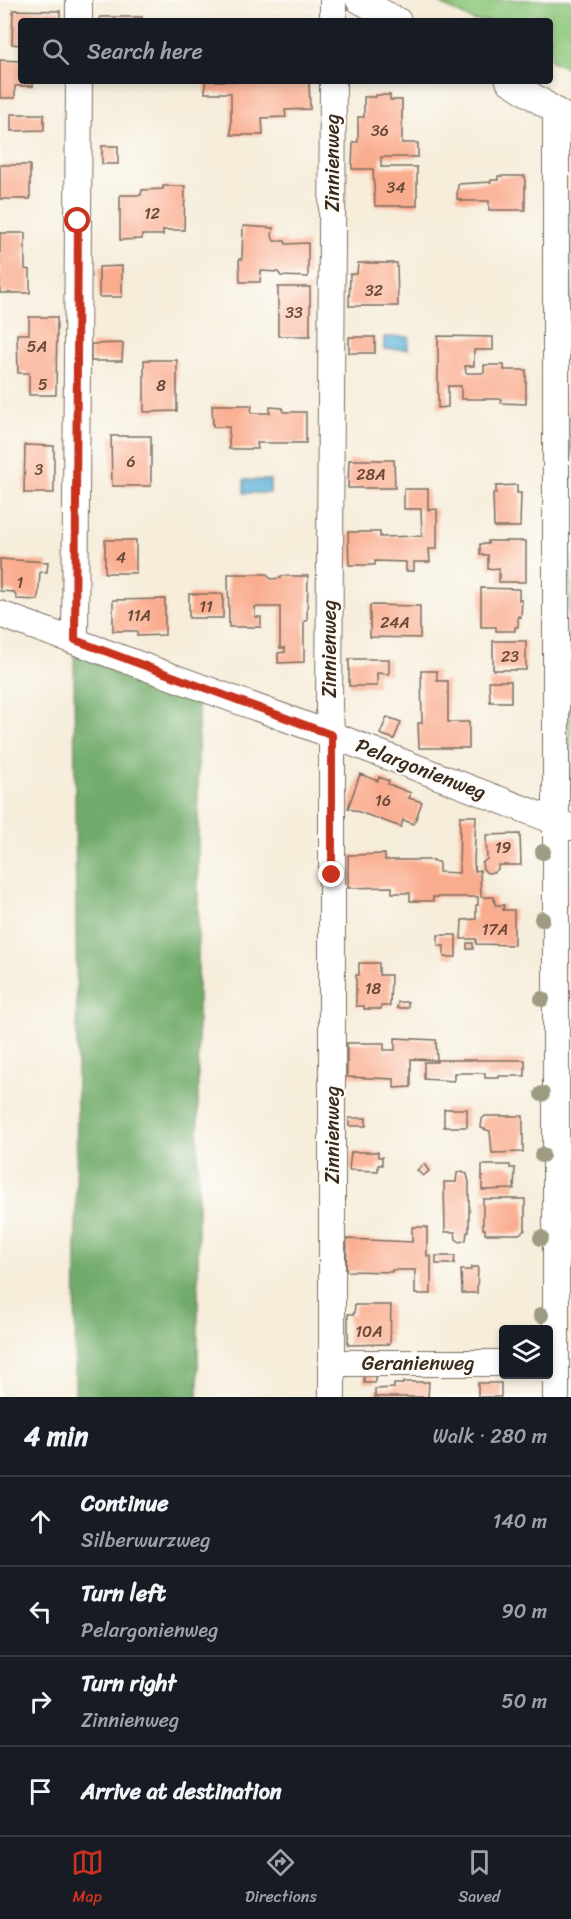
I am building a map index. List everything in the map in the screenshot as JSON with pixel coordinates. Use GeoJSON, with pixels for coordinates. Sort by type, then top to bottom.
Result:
{"type":"FeatureCollection","features":[{"type":"Feature","properties":{"kind":"street"},"geometry":{"type":"LineString","coordinates":[[79,18],[80,0]]}},
{"type":"Feature","properties":{"kind":"street"},"geometry":{"type":"LineString","coordinates":[[333,0],[333,18]]}},
{"type":"Feature","properties":{"kind":"street"},"geometry":{"type":"LineString","coordinates":[[359,0],[392,18]]}},
{"type":"Feature","properties":{"kind":"street"},"geometry":{"type":"LineString","coordinates":[[75,640],[79,84]]}},
{"type":"Feature","properties":{"kind":"street","name":"Zinnienweg"},"geometry":{"type":"LineString","coordinates":[[332,1397],[332,735],[328,709],[333,84]]}},
{"type":"Feature","properties":{"kind":"street"},"geometry":{"type":"LineString","coordinates":[[513,84],[563,117],[563,824],[553,1363],[556,1397]]}},
{"type":"Feature","properties":{"kind":"street","name":"Pelargonienweg"},"geometry":{"type":"LineString","coordinates":[[0,614],[332,735],[563,824]]}},
{"type":"Feature","properties":{"kind":"street","name":"Geranienweg"},"geometry":{"type":"LineString","coordinates":[[332,1363],[499,1363]]}},
{"type":"Feature","properties":{"kind":"green space"},"geometry":{"type":"Polygon","coordinates":[[[434,0],[571,0],[571,70],[553,61],[553,18],[468,18],[434,0]]]}},
{"type":"Feature","properties":{"kind":"green space"},"geometry":{"type":"Polygon","coordinates":[[[571,189],[571,795],[568,789],[571,189]]]}},
{"type":"Feature","properties":{"kind":"green space"},"geometry":{"type":"Polygon","coordinates":[[[74,654],[198,702],[198,1397],[75,1397],[77,1066],[74,654]]]}},
{"type":"Feature","properties":{"kind":"water"},"geometry":{"type":"Polygon","coordinates":[[[384,337],[409,337],[408,349],[384,349],[384,337]]]}},
{"type":"Feature","properties":{"kind":"water"},"geometry":{"type":"Polygon","coordinates":[[[244,480],[270,480],[270,493],[244,493],[244,480]]]}},
{"type":"Feature","properties":{"kind":"building"},"geometry":{"type":"Polygon","coordinates":[[[13,10],[60,11],[60,18],[18,18],[18,45],[12,44],[13,10]]]}},
{"type":"Feature","properties":{"kind":"building"},"geometry":{"type":"Polygon","coordinates":[[[100,17],[142,17],[142,18],[100,17]]]}},
{"type":"Feature","properties":{"kind":"building"},"geometry":{"type":"Polygon","coordinates":[[[0,60],[18,61],[18,84],[33,84],[33,86],[15,86],[15,98],[0,98],[0,60]]]}},
{"type":"Feature","properties":{"kind":"building"},"geometry":{"type":"Polygon","coordinates":[[[205,84],[309,84],[310,109],[285,110],[286,117],[262,118],[263,135],[231,135],[231,93],[205,93],[205,84]]]}},
{"type":"Feature","properties":{"kind":"building"},"geometry":{"type":"Polygon","coordinates":[[[376,95],[390,95],[390,100],[402,100],[402,143],[418,143],[418,157],[381,157],[381,167],[417,167],[417,206],[375,206],[373,169],[352,169],[353,142],[358,142],[358,117],[364,117],[364,97],[376,97],[376,95]]]}},
{"type":"Feature","properties":{"kind":"building"},"geometry":{"type":"Polygon","coordinates":[[[11,114],[44,114],[44,130],[11,131],[11,114]]]}},
{"type":"Feature","properties":{"kind":"building"},"geometry":{"type":"Polygon","coordinates":[[[102,146],[118,146],[118,164],[102,164],[102,146]]]}},
{"type":"Feature","properties":{"kind":"building"},"geometry":{"type":"Polygon","coordinates":[[[0,165],[30,165],[30,199],[0,199],[0,165]]]}},
{"type":"Feature","properties":{"kind":"building"},"geometry":{"type":"Polygon","coordinates":[[[498,176],[525,176],[525,210],[489,210],[489,201],[457,199],[458,184],[491,182],[491,180],[498,180],[498,176]]]}},
{"type":"Feature","properties":{"kind":"building"},"geometry":{"type":"Polygon","coordinates":[[[163,186],[185,186],[184,230],[163,230],[163,235],[142,235],[142,239],[120,240],[120,195],[141,195],[142,190],[163,189],[163,186]]]}},
{"type":"Feature","properties":{"kind":"building"},"geometry":{"type":"Polygon","coordinates":[[[243,226],[273,228],[274,241],[285,241],[286,244],[308,243],[308,277],[281,276],[278,272],[261,271],[260,282],[240,282],[239,259],[242,259],[243,226]]]}},
{"type":"Feature","properties":{"kind":"building"},"geometry":{"type":"Polygon","coordinates":[[[0,233],[25,233],[25,269],[30,270],[30,293],[0,293],[0,233]]]}},
{"type":"Feature","properties":{"kind":"building"},"geometry":{"type":"Polygon","coordinates":[[[358,263],[397,263],[398,306],[349,306],[350,274],[357,274],[358,263]]]}},
{"type":"Feature","properties":{"kind":"building"},"geometry":{"type":"Polygon","coordinates":[[[122,266],[122,297],[99,297],[99,267],[122,266]]]}},
{"type":"Feature","properties":{"kind":"building"},"geometry":{"type":"Polygon","coordinates":[[[278,287],[310,287],[310,336],[278,336],[278,287]]]}},
{"type":"Feature","properties":{"kind":"building"},"geometry":{"type":"Polygon","coordinates":[[[29,317],[57,317],[56,395],[29,395],[29,373],[18,373],[17,334],[29,334],[29,317]]]}},
{"type":"Feature","properties":{"kind":"building"},"geometry":{"type":"Polygon","coordinates":[[[438,336],[493,337],[493,350],[474,350],[474,366],[465,366],[466,373],[484,373],[484,365],[504,365],[504,370],[526,370],[526,404],[501,403],[501,399],[461,399],[461,386],[448,386],[448,407],[438,408],[438,336]]]}},
{"type":"Feature","properties":{"kind":"building"},"geometry":{"type":"Polygon","coordinates":[[[349,337],[375,337],[375,353],[349,353],[349,337]]]}},
{"type":"Feature","properties":{"kind":"building"},"geometry":{"type":"Polygon","coordinates":[[[123,343],[122,361],[91,361],[91,344],[123,343]]]}},
{"type":"Feature","properties":{"kind":"building"},"geometry":{"type":"Polygon","coordinates":[[[144,360],[177,360],[177,411],[144,412],[144,360]]]}},
{"type":"Feature","properties":{"kind":"building"},"geometry":{"type":"Polygon","coordinates":[[[212,405],[252,405],[251,413],[270,413],[270,407],[283,408],[283,412],[306,412],[306,443],[257,443],[258,449],[229,449],[229,427],[213,427],[212,405]]]}},
{"type":"Feature","properties":{"kind":"building"},"geometry":{"type":"Polygon","coordinates":[[[111,436],[151,436],[151,486],[112,486],[111,436]]]}},
{"type":"Feature","properties":{"kind":"building"},"geometry":{"type":"Polygon","coordinates":[[[25,445],[54,446],[54,493],[24,493],[25,445]]]}},
{"type":"Feature","properties":{"kind":"building"},"geometry":{"type":"Polygon","coordinates":[[[349,460],[394,460],[395,488],[348,488],[349,460]]]}},
{"type":"Feature","properties":{"kind":"building"},"geometry":{"type":"Polygon","coordinates":[[[517,485],[517,493],[521,493],[520,527],[494,527],[493,493],[496,493],[496,486],[517,485]]]}},
{"type":"Feature","properties":{"kind":"building"},"geometry":{"type":"Polygon","coordinates":[[[404,489],[428,489],[428,510],[437,509],[437,549],[429,549],[430,562],[414,562],[414,571],[406,571],[406,562],[375,561],[375,565],[349,565],[348,532],[380,532],[380,537],[422,536],[421,509],[404,509],[404,489]]]}},
{"type":"Feature","properties":{"kind":"building"},"geometry":{"type":"Polygon","coordinates":[[[105,540],[136,540],[136,573],[105,573],[105,540]]]}},
{"type":"Feature","properties":{"kind":"building"},"geometry":{"type":"Polygon","coordinates":[[[488,541],[526,541],[526,582],[499,582],[499,568],[488,569],[488,555],[480,555],[480,544],[488,544],[488,541]]]}},
{"type":"Feature","properties":{"kind":"building"},"geometry":{"type":"Polygon","coordinates":[[[0,559],[48,562],[47,572],[40,572],[38,600],[17,599],[14,592],[0,591],[0,559]]]}},
{"type":"Feature","properties":{"kind":"building"},"geometry":{"type":"Polygon","coordinates":[[[228,574],[267,574],[271,579],[281,578],[281,576],[308,576],[307,621],[304,621],[304,662],[278,663],[278,653],[285,652],[285,648],[280,648],[280,607],[255,607],[255,617],[261,617],[261,627],[229,627],[228,574]]]}},
{"type":"Feature","properties":{"kind":"building"},"geometry":{"type":"Polygon","coordinates":[[[481,588],[519,589],[519,600],[522,600],[521,617],[518,616],[518,627],[515,627],[515,631],[496,631],[496,627],[481,627],[481,588]]]}},
{"type":"Feature","properties":{"kind":"building"},"geometry":{"type":"Polygon","coordinates":[[[189,594],[223,594],[223,618],[189,618],[189,594]]]}},
{"type":"Feature","properties":{"kind":"building"},"geometry":{"type":"Polygon","coordinates":[[[165,599],[165,635],[137,636],[137,631],[113,631],[113,600],[165,599]]]}},
{"type":"Feature","properties":{"kind":"building"},"geometry":{"type":"Polygon","coordinates":[[[370,605],[420,606],[420,638],[370,637],[370,605]]]}},
{"type":"Feature","properties":{"kind":"building"},"geometry":{"type":"Polygon","coordinates":[[[493,641],[526,641],[526,670],[493,670],[493,641]]]}},
{"type":"Feature","properties":{"kind":"building"},"geometry":{"type":"Polygon","coordinates":[[[349,659],[389,659],[389,674],[377,673],[377,686],[349,686],[349,659]]]}},
{"type":"Feature","properties":{"kind":"building"},"geometry":{"type":"Polygon","coordinates":[[[421,671],[437,671],[437,681],[448,681],[448,722],[469,722],[469,748],[419,748],[418,723],[422,723],[421,671]]]}},
{"type":"Feature","properties":{"kind":"building"},"geometry":{"type":"Polygon","coordinates":[[[489,681],[511,681],[511,702],[490,702],[489,681]]]}},
{"type":"Feature","properties":{"kind":"building"},"geometry":{"type":"Polygon","coordinates":[[[387,717],[401,722],[394,739],[380,734],[387,717]]]}},
{"type":"Feature","properties":{"kind":"building"},"geometry":{"type":"Polygon","coordinates":[[[360,774],[378,781],[379,777],[389,781],[388,784],[411,793],[409,798],[422,802],[414,824],[403,820],[401,827],[348,808],[360,774]]]}},
{"type":"Feature","properties":{"kind":"building"},"geometry":{"type":"Polygon","coordinates":[[[460,816],[476,816],[474,862],[475,871],[480,870],[481,897],[494,897],[495,905],[504,905],[503,910],[514,910],[514,945],[476,944],[476,939],[461,939],[462,920],[476,919],[478,897],[433,897],[433,901],[410,901],[410,893],[392,893],[392,887],[348,888],[348,855],[385,854],[385,860],[434,860],[434,862],[439,862],[439,872],[459,873],[460,816]]]}},
{"type":"Feature","properties":{"kind":"building"},"geometry":{"type":"Polygon","coordinates":[[[520,834],[521,865],[498,865],[495,872],[487,873],[482,863],[487,859],[486,835],[520,834]]]}},
{"type":"Feature","properties":{"kind":"building"},"geometry":{"type":"Polygon","coordinates":[[[438,935],[456,935],[456,957],[444,957],[444,946],[438,946],[438,935]]]}},
{"type":"Feature","properties":{"kind":"building"},"geometry":{"type":"Polygon","coordinates":[[[467,943],[473,943],[473,949],[467,949],[467,943]]]}},
{"type":"Feature","properties":{"kind":"building"},"geometry":{"type":"Polygon","coordinates":[[[359,963],[379,963],[379,975],[391,975],[390,1006],[381,1006],[381,1009],[364,1009],[364,1006],[356,1006],[356,975],[359,975],[359,963]]]}},
{"type":"Feature","properties":{"kind":"building"},"geometry":{"type":"Polygon","coordinates":[[[398,1002],[408,1002],[408,1008],[397,1008],[398,1002]]]}},
{"type":"Feature","properties":{"kind":"building"},"geometry":{"type":"Polygon","coordinates":[[[395,1038],[436,1040],[437,1060],[411,1059],[411,1087],[394,1088],[394,1079],[347,1077],[347,1043],[384,1043],[384,1050],[395,1050],[395,1038]]]}},
{"type":"Feature","properties":{"kind":"building"},"geometry":{"type":"Polygon","coordinates":[[[437,1060],[525,1060],[525,1076],[485,1078],[485,1073],[454,1073],[454,1081],[424,1079],[424,1062],[437,1062],[437,1060]]]}},
{"type":"Feature","properties":{"kind":"building"},"geometry":{"type":"Polygon","coordinates":[[[444,1109],[467,1109],[467,1127],[444,1127],[444,1109]]]}},
{"type":"Feature","properties":{"kind":"building"},"geometry":{"type":"Polygon","coordinates":[[[485,1116],[523,1116],[523,1152],[492,1153],[490,1131],[481,1128],[482,1119],[485,1116]]]}},
{"type":"Feature","properties":{"kind":"building"},"geometry":{"type":"Polygon","coordinates":[[[349,1118],[366,1118],[366,1126],[349,1126],[349,1118]]]}},
{"type":"Feature","properties":{"kind":"building"},"geometry":{"type":"Polygon","coordinates":[[[351,1152],[378,1152],[378,1157],[382,1157],[382,1165],[378,1165],[378,1171],[349,1170],[351,1152]]]}},
{"type":"Feature","properties":{"kind":"building"},"geometry":{"type":"Polygon","coordinates":[[[424,1164],[429,1171],[423,1176],[417,1170],[424,1164]]]}},
{"type":"Feature","properties":{"kind":"building"},"geometry":{"type":"Polygon","coordinates":[[[482,1165],[510,1165],[510,1168],[515,1168],[514,1189],[482,1190],[482,1165]]]}},
{"type":"Feature","properties":{"kind":"building"},"geometry":{"type":"Polygon","coordinates":[[[462,1171],[467,1174],[469,1182],[469,1232],[467,1232],[466,1240],[460,1242],[456,1239],[455,1232],[445,1232],[444,1182],[456,1182],[457,1173],[462,1171]]]}},
{"type":"Feature","properties":{"kind":"building"},"geometry":{"type":"Polygon","coordinates":[[[483,1199],[525,1199],[525,1230],[519,1234],[485,1234],[483,1199]]]}},
{"type":"Feature","properties":{"kind":"building"},"geometry":{"type":"Polygon","coordinates":[[[412,1227],[427,1227],[427,1256],[431,1256],[431,1294],[415,1294],[415,1270],[346,1271],[347,1239],[412,1242],[412,1227]]]}},
{"type":"Feature","properties":{"kind":"building"},"geometry":{"type":"Polygon","coordinates":[[[436,1256],[455,1256],[454,1264],[436,1264],[436,1256]]]}},
{"type":"Feature","properties":{"kind":"building"},"geometry":{"type":"Polygon","coordinates":[[[471,1267],[478,1267],[477,1293],[462,1293],[461,1270],[471,1270],[471,1267]]]}},
{"type":"Feature","properties":{"kind":"building"},"geometry":{"type":"Polygon","coordinates":[[[355,1305],[391,1305],[390,1344],[348,1345],[348,1314],[354,1314],[355,1305]]]}},
{"type":"Feature","properties":{"kind":"building"},"geometry":{"type":"Polygon","coordinates":[[[364,1375],[375,1375],[375,1383],[364,1383],[364,1375]]]}},
{"type":"Feature","properties":{"kind":"building"},"geometry":{"type":"Polygon","coordinates":[[[403,1382],[429,1382],[428,1397],[375,1397],[375,1389],[394,1388],[394,1384],[403,1384],[403,1382]]]}},
{"type":"Feature","properties":{"kind":"building"},"geometry":{"type":"Polygon","coordinates":[[[478,1383],[501,1383],[501,1397],[478,1397],[478,1383]]]}},
{"type":"Feature","properties":{"kind":"route"},"geometry":{"type":"LineString","coordinates":[[78,221],[75,640],[332,735],[332,875]]}}]}
